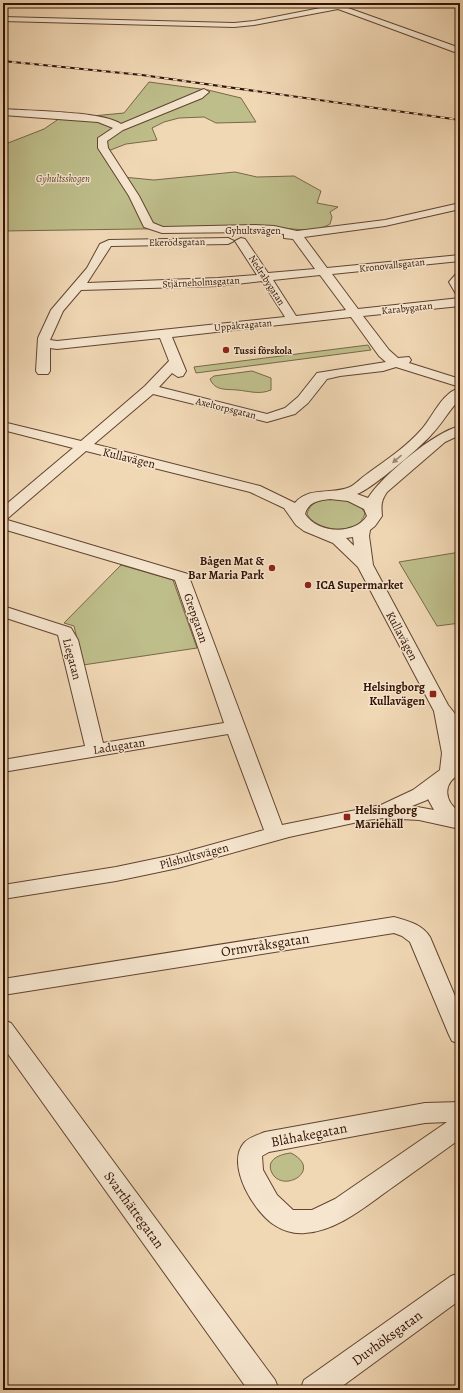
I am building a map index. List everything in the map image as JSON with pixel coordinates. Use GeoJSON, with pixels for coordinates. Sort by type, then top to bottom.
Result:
{"type":"FeatureCollection","features":[{"type":"Feature","properties":{"kind":"street"},"geometry":{"type":"LineString","coordinates":[[328,3],[349,4],[458,43]]}},
{"type":"Feature","properties":{"kind":"street"},"geometry":{"type":"LineString","coordinates":[[3,19],[234,25],[254,23],[349,4],[460,51]]}},
{"type":"Feature","properties":{"kind":"street"},"geometry":{"type":"LineString","coordinates":[[444,45],[458,43]]}},
{"type":"Feature","properties":{"kind":"street","name":"Gyhultsvägen"},"geometry":{"type":"LineString","coordinates":[[204,92],[200,96],[120,128],[110,133],[102,140],[103,148],[134,196],[149,226],[166,230],[278,229],[292,232],[297,236],[384,354],[460,382]]}},
{"type":"Feature","properties":{"kind":"street"},"geometry":{"type":"LineString","coordinates":[[3,112],[99,119],[113,122],[120,128]]}},
{"type":"Feature","properties":{"kind":"street","name":"Ekerödsgatan"},"geometry":{"type":"LineString","coordinates":[[43,371],[46,333],[56,310],[78,287],[92,268],[104,246],[109,243],[241,241],[297,236],[385,223],[460,206]]}},
{"type":"Feature","properties":{"kind":"street","name":"Nedrabygatan"},"geometry":{"type":"LineString","coordinates":[[241,241],[293,320]]}},
{"type":"Feature","properties":{"kind":"street","name":"Kronovallsgatan"},"geometry":{"type":"LineString","coordinates":[[323,272],[460,258]]}},
{"type":"Feature","properties":{"kind":"street","name":"Stjärneholmsgatan"},"geometry":{"type":"LineString","coordinates":[[78,287],[184,284],[323,272]]}},
{"type":"Feature","properties":{"kind":"street","name":"Karabygatan"},"geometry":{"type":"LineString","coordinates":[[354,314],[459,300],[455,282],[460,277]]}},
{"type":"Feature","properties":{"kind":"street","name":"Gyhultsvägen"},"geometry":{"type":"LineString","coordinates":[[369,313],[390,346],[398,355],[400,361]]}},
{"type":"Feature","properties":{"kind":"street","name":"Uppåkragatan"},"geometry":{"type":"LineString","coordinates":[[164,332],[354,314]]}},
{"type":"Feature","properties":{"kind":"street"},"geometry":{"type":"LineString","coordinates":[[3,515],[89,448],[155,391],[173,380],[179,371],[164,332],[57,344],[45,343]]}},
{"type":"Feature","properties":{"kind":"street","name":"Axeltorpsgatan"},"geometry":{"type":"LineString","coordinates":[[155,391],[267,418],[290,411],[303,400],[322,376],[340,372],[382,367],[400,361]]}},
{"type":"Feature","properties":{"kind":"street"},"geometry":{"type":"LineString","coordinates":[[339,494],[355,490],[394,460],[426,433],[444,407],[458,399]]}},
{"type":"Feature","properties":{"kind":"street","name":"Kullavägen"},"geometry":{"type":"LineString","coordinates":[[3,426],[256,489],[321,495],[339,494],[360,499],[372,509]]}},
{"type":"Feature","properties":{"kind":"street"},"geometry":{"type":"LineString","coordinates":[[363,529],[371,523],[374,516],[372,509],[374,500],[381,489],[440,440],[460,430]]}},
{"type":"Feature","properties":{"kind":"street","name":"Kullavägen"},"geometry":{"type":"LineString","coordinates":[[256,489],[289,505],[297,514],[302,523],[339,540],[365,565],[440,707],[460,732]]}},
{"type":"Feature","properties":{"kind":"street","name":"Kullavägen"},"geometry":{"type":"LineString","coordinates":[[297,514],[301,504],[313,497],[321,495]]}},
{"type":"Feature","properties":{"kind":"street","name":"Grepgatan"},"geometry":{"type":"LineString","coordinates":[[3,524],[182,576],[235,727],[276,834]]}},
{"type":"Feature","properties":{"kind":"street","name":"Kullavägen"},"geometry":{"type":"LineString","coordinates":[[324,533],[345,534],[363,529],[362,536],[365,565]]}},
{"type":"Feature","properties":{"kind":"street","name":"Liegatan"},"geometry":{"type":"LineString","coordinates":[[3,611],[65,632],[69,640],[95,750]]}},
{"type":"Feature","properties":{"kind":"street","name":"Kullavägen"},"geometry":{"type":"LineString","coordinates":[[440,707],[451,753],[450,773],[436,788],[439,802],[445,811],[460,822]]}},
{"type":"Feature","properties":{"kind":"street","name":"Ladugatan"},"geometry":{"type":"LineString","coordinates":[[3,766],[235,727]]}},
{"type":"Feature","properties":{"kind":"street","name":"Pilshultsvägen"},"geometry":{"type":"LineString","coordinates":[[383,811],[420,795],[450,773]]}},
{"type":"Feature","properties":{"kind":"street","name":"Pilshultsvägen"},"geometry":{"type":"LineString","coordinates":[[3,892],[124,873],[178,861],[337,819],[383,811],[419,813],[460,822]]}},
{"type":"Feature","properties":{"kind":"street","name":"Ormvråksgatan"},"geometry":{"type":"LineString","coordinates":[[3,987],[71,975],[394,925],[410,930],[419,937],[460,1035]]}},
{"type":"Feature","properties":{"kind":"street","name":"Svarthättegatan"},"geometry":{"type":"LineString","coordinates":[[3,1029],[265,1390]]}},
{"type":"Feature","properties":{"kind":"street","name":"Blåhakegatan"},"geometry":{"type":"LineString","coordinates":[[460,1112],[425,1113],[275,1140],[261,1144],[252,1150],[249,1158],[250,1170],[257,1187],[281,1216],[292,1221],[308,1222],[327,1217],[344,1208],[460,1126]]}},
{"type":"Feature","properties":{"kind":"street","name":"Duvhöksgatan"},"geometry":{"type":"LineString","coordinates":[[314,1390],[460,1285]]}},
{"type":"Feature","properties":{"kind":"green space","name":"Gyhultsskogen"},"geometry":{"type":"Polygon","coordinates":[[[149,82],[208,90],[241,98],[256,122],[216,123],[204,117],[179,118],[164,122],[152,128],[157,140],[126,144],[108,151],[123,177],[154,180],[235,172],[257,177],[294,176],[321,191],[317,203],[338,207],[330,212],[332,217],[330,224],[317,229],[309,230],[272,227],[3,231],[3,145],[44,129],[63,116],[92,116],[124,113],[149,82]]]}},
{"type":"Feature","properties":{"kind":"green space"},"geometry":{"type":"Polygon","coordinates":[[[368,345],[371,350],[196,373],[194,367],[368,345]]]}},
{"type":"Feature","properties":{"kind":"green space"},"geometry":{"type":"Polygon","coordinates":[[[252,371],[271,378],[271,390],[258,392],[221,389],[215,386],[210,379],[214,376],[252,371]]]}},
{"type":"Feature","properties":{"kind":"green space"},"geometry":{"type":"Polygon","coordinates":[[[334,499],[347,501],[359,506],[365,513],[361,521],[355,526],[347,529],[328,528],[319,525],[307,514],[311,506],[317,502],[334,499]]]}},
{"type":"Feature","properties":{"kind":"green space"},"geometry":{"type":"Polygon","coordinates":[[[460,552],[460,623],[437,626],[399,562],[460,552]]]}},
{"type":"Feature","properties":{"kind":"green space"},"geometry":{"type":"Polygon","coordinates":[[[121,565],[173,580],[197,648],[83,665],[74,626],[64,623],[121,565]]]}},
{"type":"Feature","properties":{"kind":"green space"},"geometry":{"type":"Polygon","coordinates":[[[291,1153],[300,1160],[304,1166],[302,1172],[298,1177],[292,1180],[284,1181],[277,1179],[270,1168],[272,1161],[279,1156],[291,1153]]]}},
{"type":"Feature","properties":{"kind":"railway"},"geometry":{"type":"LineString","coordinates":[[3,61],[142,75],[460,120]]}},
{"type":"Feature","properties":{"kind":"place","name":"Tussi förskola"},"geometry":{"type":"Point","coordinates":[226,350]}},
{"type":"Feature","properties":{"kind":"place","name":"Bågen Mat & Bar Maria Park"},"geometry":{"type":"Point","coordinates":[272,568]}},
{"type":"Feature","properties":{"kind":"place","name":"ICA Supermarket"},"geometry":{"type":"Point","coordinates":[308,585]}},
{"type":"Feature","properties":{"kind":"place","name":"Helsingborg Kullavägen"},"geometry":{"type":"Point","coordinates":[433,694]}},
{"type":"Feature","properties":{"kind":"place","name":"Helsingborg Mariehäll"},"geometry":{"type":"Point","coordinates":[347,817]}}]}
